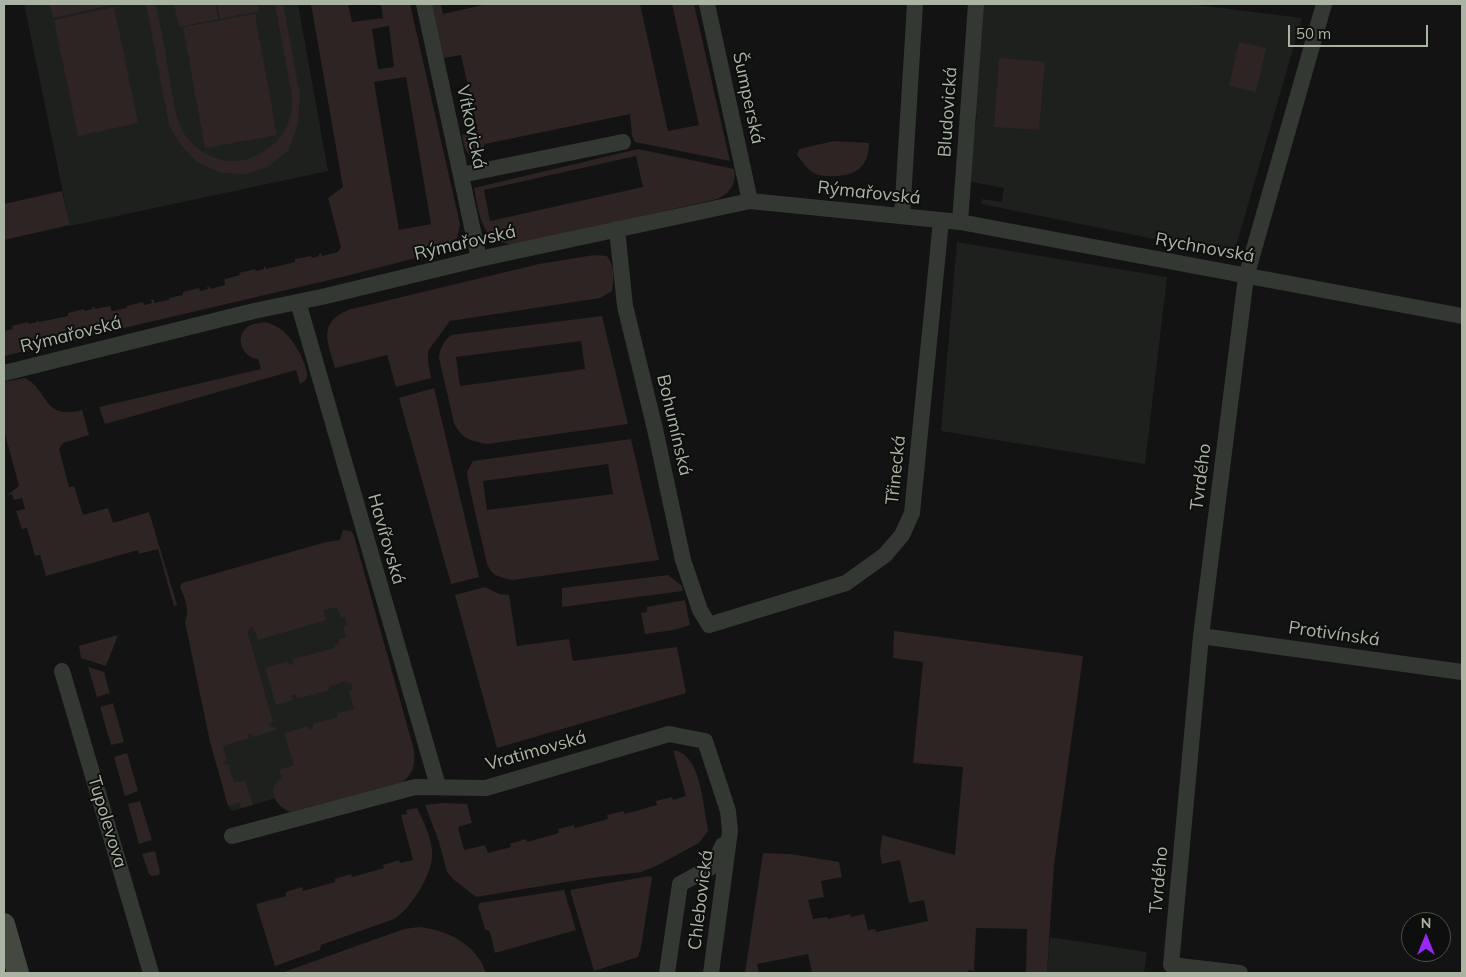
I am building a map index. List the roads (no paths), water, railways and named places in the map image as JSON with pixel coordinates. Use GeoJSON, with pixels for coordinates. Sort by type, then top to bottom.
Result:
{"type":"FeatureCollection","features":[{"type":"Feature","properties":{"kind":"main road"},"geometry":{"type":"LineString","coordinates":[[4,924],[18,973]]}},
{"type":"Feature","properties":{"kind":"street","name":"Vítkovická"},"geometry":{"type":"LineString","coordinates":[[424,4],[479,259]]}},
{"type":"Feature","properties":{"kind":"street","name":"Šumperská"},"geometry":{"type":"LineString","coordinates":[[707,4],[750,200]]}},
{"type":"Feature","properties":{"kind":"street"},"geometry":{"type":"LineString","coordinates":[[902,216],[915,4]]}},
{"type":"Feature","properties":{"kind":"street","name":"Bludovická"},"geometry":{"type":"LineString","coordinates":[[960,222],[976,4]]}},
{"type":"Feature","properties":{"kind":"street","name":"Tvrdého"},"geometry":{"type":"LineString","coordinates":[[1240,973],[1171,965],[1201,636],[1246,276],[1324,4]]}},
{"type":"Feature","properties":{"kind":"street"},"geometry":{"type":"LineString","coordinates":[[461,176],[623,142]]}},
{"type":"Feature","properties":{"kind":"street","name":"Rýmařovská"},"geometry":{"type":"LineString","coordinates":[[4,372],[479,259],[750,200],[941,221]]}},
{"type":"Feature","properties":{"kind":"street","name":"Rychnovská"},"geometry":{"type":"LineString","coordinates":[[941,221],[960,222],[1462,316]]}},
{"type":"Feature","properties":{"kind":"street","name":"Třinecká"},"geometry":{"type":"LineString","coordinates":[[709,625],[846,583],[885,554],[902,535],[912,513],[941,221]]}},
{"type":"Feature","properties":{"kind":"street","name":"Bohumínská"},"geometry":{"type":"LineString","coordinates":[[617,229],[625,306],[655,428],[683,560],[700,610],[709,625]]}},
{"type":"Feature","properties":{"kind":"street","name":"Havířovská"},"geometry":{"type":"LineString","coordinates":[[298,302],[438,786]]}},
{"type":"Feature","properties":{"kind":"street","name":"Protivínská"},"geometry":{"type":"LineString","coordinates":[[1201,636],[1462,672]]}},
{"type":"Feature","properties":{"kind":"street","name":"Tupolevova"},"geometry":{"type":"LineString","coordinates":[[62,671],[151,973]]}},
{"type":"Feature","properties":{"kind":"street","name":"Vratimovská"},"geometry":{"type":"LineString","coordinates":[[232,836],[415,787],[486,788],[668,734],[705,741]]}},
{"type":"Feature","properties":{"kind":"street","name":"Chlebovická"},"geometry":{"type":"LineString","coordinates":[[705,741],[728,811],[730,831],[711,973]]}},
{"type":"Feature","properties":{"kind":"street","name":"Chlebovická"},"geometry":{"type":"LineString","coordinates":[[667,973],[680,884],[713,866],[730,831]]}}]}
